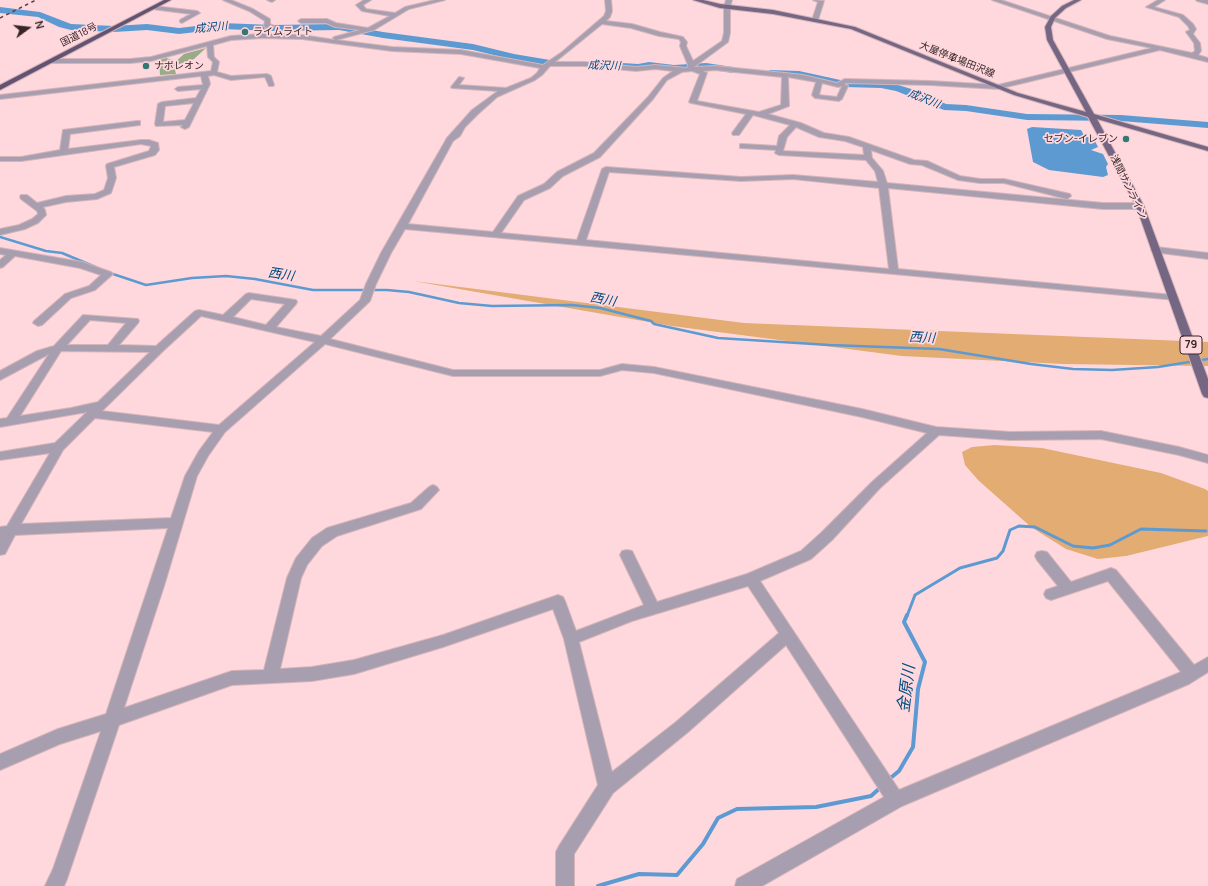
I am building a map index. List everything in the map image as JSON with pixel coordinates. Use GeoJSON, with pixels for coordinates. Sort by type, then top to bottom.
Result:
{"type":"FeatureCollection","features":[{"type":"Feature","properties":{"kind":"highway","name":"国道18号"},"geometry":{"type":"LineString","coordinates":[[0,88],[168,0]]}},
{"type":"Feature","properties":{"kind":"main road","name":"大屋停車場田沢線"},"geometry":{"type":"LineString","coordinates":[[696,0],[727,7],[773,12],[853,28],[998,87],[1092,118],[1208,149]]}},
{"type":"Feature","properties":{"kind":"main road"},"geometry":{"type":"LineString","coordinates":[[1052,19],[1060,10],[1078,0]]}},
{"type":"Feature","properties":{"kind":"main road","name":"浅間サンライン"},"geometry":{"type":"LineString","coordinates":[[1052,19],[1048,27],[1050,40],[1140,206],[1208,394]]}},
{"type":"Feature","properties":{"kind":"street"},"geometry":{"type":"LineString","coordinates":[[226,0],[268,20],[267,26],[270,28],[262,36]]}},
{"type":"Feature","properties":{"kind":"street"},"geometry":{"type":"LineString","coordinates":[[368,0],[359,5],[364,10],[396,15]]}},
{"type":"Feature","properties":{"kind":"street"},"geometry":{"type":"LineString","coordinates":[[327,40],[368,31],[407,8],[442,0]]}},
{"type":"Feature","properties":{"kind":"street"},"geometry":{"type":"LineString","coordinates":[[54,886],[61,873],[191,476],[203,454],[221,429],[348,318],[365,301],[371,284],[386,253],[403,226],[450,140],[475,112],[495,96],[533,79],[540,74],[548,64],[607,17],[609,11],[608,0]]}},
{"type":"Feature","properties":{"kind":"street"},"geometry":{"type":"LineString","coordinates":[[690,67],[724,42],[728,24],[727,7],[729,0]]}},
{"type":"Feature","properties":{"kind":"street"},"geometry":{"type":"LineString","coordinates":[[815,20],[821,1],[816,0]]}},
{"type":"Feature","properties":{"kind":"street"},"geometry":{"type":"LineString","coordinates":[[995,0],[1109,38],[1194,55],[1208,60]]}},
{"type":"Feature","properties":{"kind":"street"},"geometry":{"type":"LineString","coordinates":[[1162,0],[1149,7],[1181,16],[1191,25],[1193,29],[1192,32],[1189,32],[1200,43],[1198,51],[1194,55]]}},
{"type":"Feature","properties":{"kind":"street"},"geometry":{"type":"LineString","coordinates":[[1199,0],[1208,2]]}},
{"type":"Feature","properties":{"kind":"street"},"geometry":{"type":"LineString","coordinates":[[154,8],[197,12],[182,21]]}},
{"type":"Feature","properties":{"kind":"street"},"geometry":{"type":"LineString","coordinates":[[301,20],[327,21],[334,25],[368,31]]}},
{"type":"Feature","properties":{"kind":"street"},"geometry":{"type":"LineString","coordinates":[[601,22],[632,26],[659,34],[681,38],[684,42],[683,46],[690,67],[704,73],[693,102],[702,108],[755,114],[795,124],[822,135],[846,139],[912,162],[924,163],[958,178],[980,181],[1004,181],[1055,194],[1085,198],[1103,206]]}},
{"type":"Feature","properties":{"kind":"street"},"geometry":{"type":"LineString","coordinates":[[51,61],[130,61],[151,59],[210,43],[240,37],[262,36],[302,37],[392,49],[461,52],[548,64],[584,64],[636,69],[655,67],[680,70]]}},
{"type":"Feature","properties":{"kind":"street"},"geometry":{"type":"LineString","coordinates":[[210,43],[210,57],[216,62],[214,73]]}},
{"type":"Feature","properties":{"kind":"street"},"geometry":{"type":"LineString","coordinates":[[841,84],[930,83],[998,87],[1160,48]]}},
{"type":"Feature","properties":{"kind":"street"},"geometry":{"type":"LineString","coordinates":[[496,234],[521,198],[547,186],[560,174],[594,157],[608,145],[624,125],[651,98],[665,79],[680,70],[690,67],[715,68],[802,77],[841,84],[876,86]]}},
{"type":"Feature","properties":{"kind":"street"},"geometry":{"type":"LineString","coordinates":[[0,97],[214,73],[231,78],[265,75],[268,76],[271,85]]}},
{"type":"Feature","properties":{"kind":"street"},"geometry":{"type":"LineString","coordinates":[[199,100],[162,104],[159,124],[186,125],[194,108],[199,100],[207,84],[204,74]]}},
{"type":"Feature","properties":{"kind":"street"},"geometry":{"type":"LineString","coordinates":[[736,133],[755,114],[786,106],[785,75]]}},
{"type":"Feature","properties":{"kind":"street"},"geometry":{"type":"LineString","coordinates":[[461,78],[454,87],[508,90]]}},
{"type":"Feature","properties":{"kind":"street"},"geometry":{"type":"LineString","coordinates":[[820,81],[814,95],[817,97],[839,99],[841,84]]}},
{"type":"Feature","properties":{"kind":"street"},"geometry":{"type":"LineString","coordinates":[[178,89],[205,87]]}},
{"type":"Feature","properties":{"kind":"street"},"geometry":{"type":"LineString","coordinates":[[161,111],[194,108]]}},
{"type":"Feature","properties":{"kind":"street"},"geometry":{"type":"LineString","coordinates":[[0,159],[21,159],[64,152],[137,123]]}},
{"type":"Feature","properties":{"kind":"street"},"geometry":{"type":"LineString","coordinates":[[795,124],[782,136],[779,153],[868,158]]}},
{"type":"Feature","properties":{"kind":"street"},"geometry":{"type":"LineString","coordinates":[[36,206],[66,199],[97,196],[108,191],[112,178],[110,166],[145,156],[155,150],[154,145],[149,142],[66,132],[64,152]]}},
{"type":"Feature","properties":{"kind":"street"},"geometry":{"type":"LineString","coordinates":[[743,146],[780,148]]}},
{"type":"Feature","properties":{"kind":"street"},"geometry":{"type":"LineString","coordinates":[[867,147],[868,158],[879,171],[883,186],[894,272]]}},
{"type":"Feature","properties":{"kind":"street"},"geometry":{"type":"LineString","coordinates":[[594,157],[606,169],[741,180],[793,177],[1103,206],[1140,206]]}},
{"type":"Feature","properties":{"kind":"street"},"geometry":{"type":"LineString","coordinates":[[580,242],[606,169]]}},
{"type":"Feature","properties":{"kind":"street"},"geometry":{"type":"LineString","coordinates":[[0,232],[22,227],[35,221],[42,215],[41,210],[24,197]]}},
{"type":"Feature","properties":{"kind":"street"},"geometry":{"type":"LineString","coordinates":[[403,226],[1173,298]]}},
{"type":"Feature","properties":{"kind":"street"},"geometry":{"type":"LineString","coordinates":[[1156,250],[1208,256]]}},
{"type":"Feature","properties":{"kind":"street"},"geometry":{"type":"LineString","coordinates":[[0,251],[13,252],[82,265],[108,274],[92,288],[68,296],[38,323]]}},
{"type":"Feature","properties":{"kind":"street"},"geometry":{"type":"LineString","coordinates":[[0,265],[13,252]]}},
{"type":"Feature","properties":{"kind":"street"},"geometry":{"type":"LineString","coordinates":[[226,318],[249,296],[292,302],[269,328]]}},
{"type":"Feature","properties":{"kind":"street"},"geometry":{"type":"LineString","coordinates":[[0,550],[5,531],[59,446],[199,312],[410,361],[453,373],[600,373],[622,367],[654,370],[862,413],[936,431],[1010,436],[1101,435],[1179,451],[1208,459]]}},
{"type":"Feature","properties":{"kind":"street"},"geometry":{"type":"LineString","coordinates":[[3,422],[58,348],[87,317],[134,320],[111,348]]}},
{"type":"Feature","properties":{"kind":"street"},"geometry":{"type":"LineString","coordinates":[[0,376],[41,353],[58,348],[159,349]]}},
{"type":"Feature","properties":{"kind":"street"},"geometry":{"type":"LineString","coordinates":[[3,422],[102,405]]}},
{"type":"Feature","properties":{"kind":"street"},"geometry":{"type":"LineString","coordinates":[[92,414],[221,429]]}},
{"type":"Feature","properties":{"kind":"street"},"geometry":{"type":"LineString","coordinates":[[571,639],[629,616],[751,578],[806,555],[827,536],[876,485],[936,431]]}},
{"type":"Feature","properties":{"kind":"street"},"geometry":{"type":"LineString","coordinates":[[0,456],[59,446]]}},
{"type":"Feature","properties":{"kind":"street"},"geometry":{"type":"LineString","coordinates":[[270,676],[294,578],[301,562],[317,542],[332,532],[416,506],[433,490]]}},
{"type":"Feature","properties":{"kind":"street"},"geometry":{"type":"LineString","coordinates":[[5,531],[176,523]]}},
{"type":"Feature","properties":{"kind":"street"},"geometry":{"type":"LineString","coordinates":[[627,555],[653,609]]}},
{"type":"Feature","properties":{"kind":"street"},"geometry":{"type":"LineString","coordinates":[[1042,556],[1068,588]]}},
{"type":"Feature","properties":{"kind":"street"},"geometry":{"type":"LineString","coordinates":[[1051,594],[1111,574],[1192,674]]}},
{"type":"Feature","properties":{"kind":"street"},"geometry":{"type":"LineString","coordinates":[[751,578],[896,800]]}},
{"type":"Feature","properties":{"kind":"street"},"geometry":{"type":"LineString","coordinates":[[0,762],[58,737],[232,678],[312,674],[354,666],[443,641],[558,601],[571,639],[607,788]]}},
{"type":"Feature","properties":{"kind":"street"},"geometry":{"type":"LineString","coordinates":[[565,886],[565,852],[607,788],[682,727],[787,635]]}},
{"type":"Feature","properties":{"kind":"street"},"geometry":{"type":"LineString","coordinates":[[744,886],[896,800],[1177,682],[1208,664]]}},
{"type":"Feature","properties":{"kind":"shaded area"},"geometry":{"type":"Polygon","coordinates":[[[413,281],[744,323],[1208,342],[1208,366],[1063,364],[902,356],[672,326],[413,281]]]}},
{"type":"Feature","properties":{"kind":"shaded area"},"geometry":{"type":"Polygon","coordinates":[[[995,445],[1042,448],[1161,473],[1205,489],[1208,491],[1208,536],[1126,556],[1098,559],[1066,549],[1031,527],[978,480],[965,465],[962,452],[972,447],[995,445]]]}},
{"type":"Feature","properties":{"kind":"water"},"geometry":{"type":"Polygon","coordinates":[[[1032,127],[1081,130],[1085,137],[1093,137],[1098,147],[1091,150],[1103,154],[1108,164],[1106,167],[1108,175],[1103,177],[1049,170],[1033,162],[1027,129],[1032,127]]]}},
{"type":"Feature","properties":{"kind":"building"},"geometry":{"type":"Polygon","coordinates":[[[206,48],[194,59],[174,66],[176,74],[160,75],[159,60],[166,58],[173,60],[174,63],[184,54],[206,48]]]}},
{"type":"Feature","properties":{"kind":"waterway","name":"成沢川"},"geometry":{"type":"LineString","coordinates":[[0,10],[40,15],[62,25],[71,27],[114,29],[147,27],[179,31],[222,26],[273,28],[339,27],[383,35],[473,47],[514,57],[556,64],[572,64]]}},
{"type":"Feature","properties":{"kind":"waterway","name":"成沢川"},"geometry":{"type":"LineString","coordinates":[[607,65],[638,67],[649,65],[674,68],[706,66],[733,70]]}},
{"type":"Feature","properties":{"kind":"waterway","name":"成沢川"},"geometry":{"type":"LineString","coordinates":[[770,73],[799,74],[845,84],[881,85],[914,93],[944,107],[966,108],[1027,117],[1121,118],[1208,125]]}},
{"type":"Feature","properties":{"kind":"waterway","name":"西川"},"geometry":{"type":"LineString","coordinates":[[0,237],[46,251],[62,253],[98,268]]}},
{"type":"Feature","properties":{"kind":"waterway","name":"西川"},"geometry":{"type":"LineString","coordinates":[[110,273],[146,285],[192,278],[226,276],[255,279],[313,290],[387,290],[409,292],[459,303],[492,306],[572,305],[600,308],[651,321],[654,324],[718,338],[829,345],[939,349],[1031,364],[1073,369],[1112,370],[1158,367],[1208,359]]}},
{"type":"Feature","properties":{"kind":"waterway","name":"金原川"},"geometry":{"type":"LineString","coordinates":[[907,616],[915,595],[960,568],[997,558],[1003,551],[1010,530],[1019,526],[1035,527],[1073,546],[1093,548],[1110,545],[1141,529],[1206,531]]}},
{"type":"Feature","properties":{"kind":"waterway","name":"金原川"},"geometry":{"type":"LineString","coordinates":[[888,780],[899,771],[913,747],[918,689],[925,662],[904,622],[907,615]]}},
{"type":"Feature","properties":{"kind":"waterway","name":"金原川"},"geometry":{"type":"LineString","coordinates":[[598,886],[639,874],[677,875],[703,844],[718,818],[737,809],[816,807],[871,796],[881,787]]}},
{"type":"Feature","properties":{"kind":"railway"},"geometry":{"type":"LineString","coordinates":[[0,18],[36,0]]}},
{"type":"Feature","properties":{"kind":"place","name":"ライムライト"},"geometry":{"type":"Point","coordinates":[245,32]}},
{"type":"Feature","properties":{"kind":"place","name":"ナポレオン"},"geometry":{"type":"Point","coordinates":[146,66]}},
{"type":"Feature","properties":{"kind":"place","name":"セブン-イレブン"},"geometry":{"type":"Point","coordinates":[1126,139]}}]}
